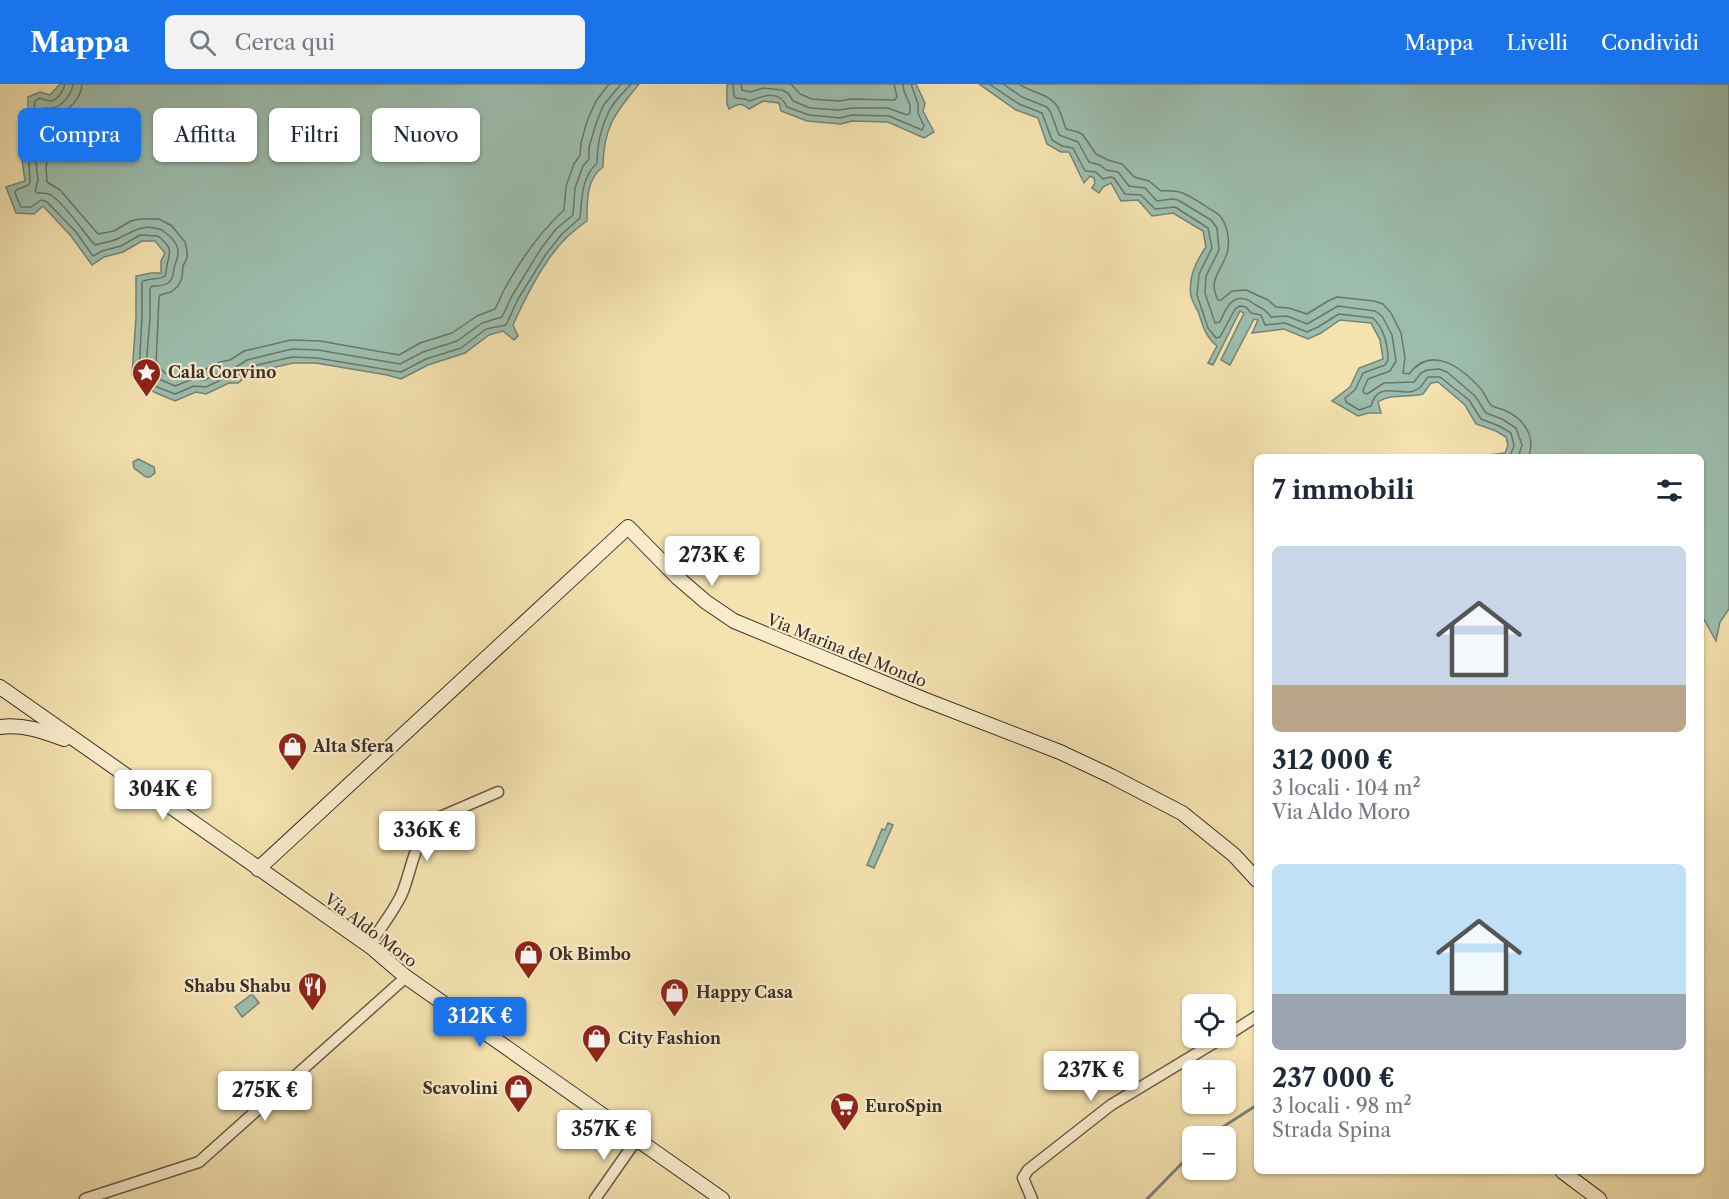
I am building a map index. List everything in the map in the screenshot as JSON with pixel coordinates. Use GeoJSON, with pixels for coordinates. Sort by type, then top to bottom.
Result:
{"type":"FeatureCollection","features":[{"type":"Feature","properties":{"kind":"street","name":"Via Marina del Mondo"},"geometry":{"type":"LineString","coordinates":[[258,869],[628,527],[678,578],[706,602],[734,621],[913,695],[1060,752],[1111,776],[1182,813],[1234,855],[1254,877]]}},
{"type":"Feature","properties":{"kind":"street"},"geometry":{"type":"LineString","coordinates":[[0,703],[1,688]]}},
{"type":"Feature","properties":{"kind":"street","name":"Via Aldo Moro"},"geometry":{"type":"LineString","coordinates":[[1,688],[371,947],[406,977],[722,1199]]}},
{"type":"Feature","properties":{"kind":"street"},"geometry":{"type":"LineString","coordinates":[[0,728],[27,727],[85,748]]}},
{"type":"Feature","properties":{"kind":"street"},"geometry":{"type":"LineString","coordinates":[[371,947],[373,940],[403,893],[409,868],[428,827],[440,817],[498,792]]}},
{"type":"Feature","properties":{"kind":"street"},"geometry":{"type":"LineString","coordinates":[[85,1199],[199,1162],[406,977]]}},
{"type":"Feature","properties":{"kind":"street"},"geometry":{"type":"LineString","coordinates":[[1236,1030],[1254,1018]]}},
{"type":"Feature","properties":{"kind":"street"},"geometry":{"type":"LineString","coordinates":[[1032,1199],[1023,1178],[1028,1170],[1111,1105],[1205,1048]]}},
{"type":"Feature","properties":{"kind":"street"},"geometry":{"type":"LineString","coordinates":[[595,1199],[637,1139]]}},
{"type":"Feature","properties":{"kind":"street"},"geometry":{"type":"LineString","coordinates":[[1566,1174],[1599,1199]]}},
{"type":"Feature","properties":{"kind":"water"},"geometry":{"type":"Polygon","coordinates":[[[60,84],[639,84],[617,113],[608,131],[603,167],[590,184],[587,221],[568,236],[544,266],[513,325],[518,336],[514,340],[503,331],[489,335],[465,353],[428,365],[401,379],[316,363],[293,363],[250,373],[238,383],[229,383],[206,394],[196,392],[175,401],[154,392],[132,375],[136,276],[161,273],[161,261],[165,253],[155,241],[142,241],[123,252],[104,257],[92,265],[71,236],[43,206],[34,214],[16,213],[6,187],[25,181],[22,162],[141,162],[141,108],[28,108],[28,97],[40,92],[50,95],[60,84]]]}},
{"type":"Feature","properties":{"kind":"water"},"geometry":{"type":"Polygon","coordinates":[[[727,84],[916,84],[925,103],[923,111],[934,132],[924,138],[888,122],[852,121],[841,124],[807,121],[781,111],[779,103],[763,101],[749,109],[739,104],[729,109],[727,84]]]}},
{"type":"Feature","properties":{"kind":"water"},"geometry":{"type":"Polygon","coordinates":[[[979,84],[1729,84],[1729,609],[1720,622],[1716,641],[1704,619],[1704,454],[1496,454],[1505,453],[1508,445],[1506,437],[1476,424],[1465,405],[1438,382],[1431,383],[1423,394],[1383,399],[1378,402],[1381,413],[1358,416],[1332,401],[1350,387],[1359,368],[1383,359],[1380,340],[1371,323],[1340,320],[1308,339],[1284,329],[1252,333],[1258,320],[1254,319],[1230,365],[1221,360],[1244,313],[1240,311],[1213,365],[1208,363],[1217,346],[1205,331],[1190,290],[1194,270],[1206,247],[1203,231],[1173,213],[1152,216],[1138,200],[1121,201],[1111,183],[1103,187],[1099,193],[1092,188],[1095,183],[1094,178],[1090,176],[1084,183],[1069,152],[1061,152],[1047,144],[1038,118],[1016,110],[979,84]]]}},
{"type":"Feature","properties":{"kind":"water"},"geometry":{"type":"Polygon","coordinates":[[[138,459],[154,467],[155,473],[146,477],[134,468],[133,462],[138,459]]]}},
{"type":"Feature","properties":{"kind":"water"},"geometry":{"type":"Polygon","coordinates":[[[888,823],[893,825],[874,868],[867,865],[882,829],[885,830],[888,823]]]}},
{"type":"Feature","properties":{"kind":"water"},"geometry":{"type":"Polygon","coordinates":[[[252,994],[259,1003],[242,1017],[235,1007],[252,994]]]}},
{"type":"Feature","properties":{"kind":"waterway"},"geometry":{"type":"LineString","coordinates":[[1224,1126],[1254,1107]]}},
{"type":"Feature","properties":{"kind":"waterway"},"geometry":{"type":"LineString","coordinates":[[1147,1199],[1182,1163]]}},
{"type":"Feature","properties":{"kind":"place","name":"Cala Corvino"},"geometry":{"type":"Point","coordinates":[147,398]}},
{"type":"Feature","properties":{"kind":"place","name":"Alta Sfera"},"geometry":{"type":"Point","coordinates":[292,772]}},
{"type":"Feature","properties":{"kind":"place","name":"Ok Bimbo"},"geometry":{"type":"Point","coordinates":[528,980]}},
{"type":"Feature","properties":{"kind":"place","name":"Shabu Shabu"},"geometry":{"type":"Point","coordinates":[312,1012]}},
{"type":"Feature","properties":{"kind":"place","name":"Happy Casa"},"geometry":{"type":"Point","coordinates":[675,1018]}},
{"type":"Feature","properties":{"kind":"place","name":"City Fashion"},"geometry":{"type":"Point","coordinates":[597,1064]}},
{"type":"Feature","properties":{"kind":"place","name":"Scavolini"},"geometry":{"type":"Point","coordinates":[519,1114]}},
{"type":"Feature","properties":{"kind":"place","name":"EuroSpin"},"geometry":{"type":"Point","coordinates":[844,1132]}}]}
